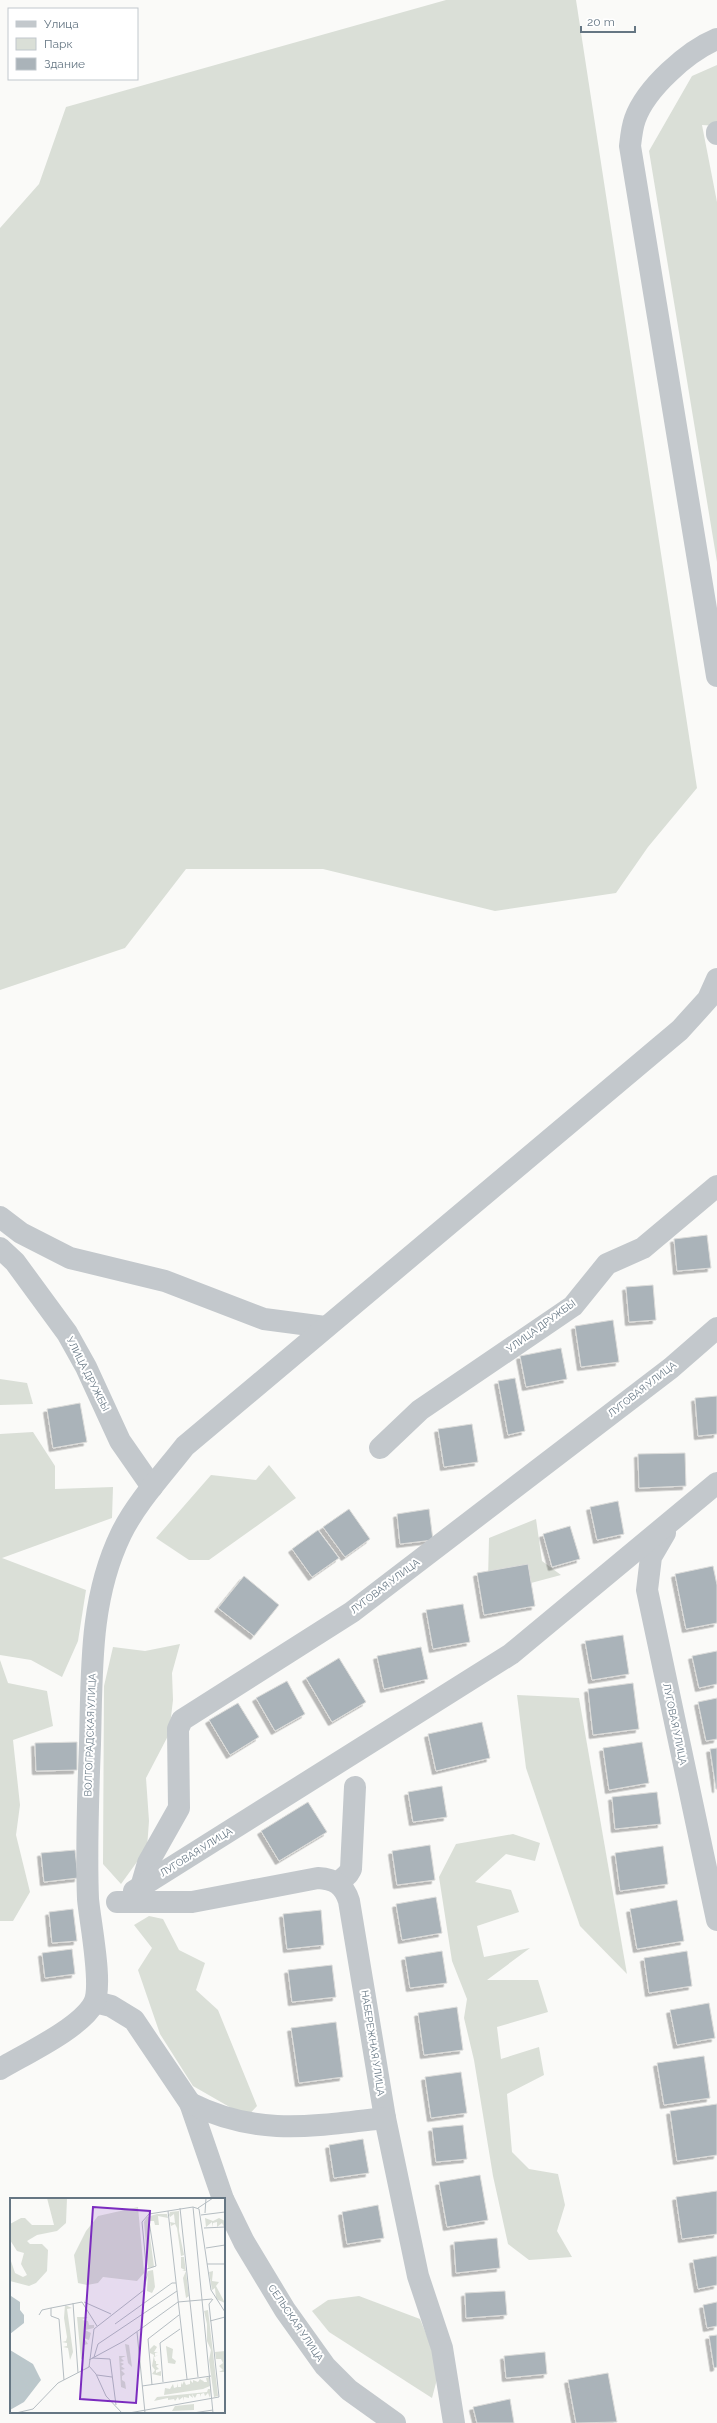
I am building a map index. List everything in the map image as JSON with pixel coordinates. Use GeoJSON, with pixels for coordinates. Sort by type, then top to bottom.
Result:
{"type":"FeatureCollection","features":[{"type":"Feature","properties":{"kind":"street"},"geometry":{"type":"LineString","coordinates":[[717,39],[689,55],[670,72],[646,99],[635,119],[630,146],[717,676]]}},
{"type":"Feature","properties":{"kind":"street","name":"ВОЛГОГРАДСКАЯ УЛИЦА"},"geometry":{"type":"LineString","coordinates":[[95,2002],[97,1978],[90,1920],[87,1842],[93,1646],[97,1605],[104,1576],[122,1532],[152,1487],[185,1446],[680,1030],[712,1001],[717,980]]}},
{"type":"Feature","properties":{"kind":"street","name":"УЛИЦА ДРУЖБЫ"},"geometry":{"type":"LineString","coordinates":[[380,1448],[420,1410],[573,1306],[607,1264],[643,1248],[717,1186]]}},
{"type":"Feature","properties":{"kind":"street"},"geometry":{"type":"LineString","coordinates":[[0,1217],[22,1233],[70,1258],[165,1281],[264,1319],[325,1328]]}},
{"type":"Feature","properties":{"kind":"street","name":"УЛИЦА ДРУЖБЫ"},"geometry":{"type":"LineString","coordinates":[[0,1248],[15,1262],[67,1333],[86,1367],[120,1441],[152,1487]]}},
{"type":"Feature","properties":{"kind":"street","name":"ЛУГОВАЯ УЛИЦА"},"geometry":{"type":"LineString","coordinates":[[141,1887],[148,1863],[179,1808],[178,1729],[182,1720],[352,1612],[671,1368],[717,1328]]}},
{"type":"Feature","properties":{"kind":"street","name":"ЛУГОВАЯ УЛИЦА"},"geometry":{"type":"LineString","coordinates":[[90,1920],[511,1654],[717,1483]]}},
{"type":"Feature","properties":{"kind":"street","name":"ЛУГОВАЯ УЛИЦА"},"geometry":{"type":"LineString","coordinates":[[682,1513],[663,1536],[651,1557],[647,1590],[717,1920]]}},
{"type":"Feature","properties":{"kind":"street"},"geometry":{"type":"LineString","coordinates":[[622,1562],[647,1590]]}},
{"type":"Feature","properties":{"kind":"street"},"geometry":{"type":"LineString","coordinates":[[117,1902],[192,1902],[318,1878],[328,1879],[338,1883],[348,1874],[351,1869],[355,1787]]}},
{"type":"Feature","properties":{"kind":"street","name":"НАБЕРЕЖНАЯ УЛИЦА"},"geometry":{"type":"LineString","coordinates":[[338,1883],[346,1891],[349,1901],[385,2118],[418,2276],[442,2348],[454,2423]]}},
{"type":"Feature","properties":{"kind":"street"},"geometry":{"type":"LineString","coordinates":[[0,2069],[76,2023],[95,2002]]}},
{"type":"Feature","properties":{"kind":"street","name":"СЕЛЬСКАЯ УЛИЦА"},"geometry":{"type":"LineString","coordinates":[[95,2002],[111,2006],[134,2020],[190,2102],[223,2198]]}},
{"type":"Feature","properties":{"kind":"street"},"geometry":{"type":"LineString","coordinates":[[190,2102],[230,2120],[254,2125],[291,2128],[385,2118]]}},
{"type":"Feature","properties":{"kind":"street","name":"СЕЛЬСКАЯ УЛИЦА"},"geometry":{"type":"LineString","coordinates":[[225,2202],[244,2242],[285,2310],[325,2366],[349,2390],[394,2423]]}},
{"type":"Feature","properties":{"kind":"green space"},"geometry":{"type":"Polygon","coordinates":[[[446,0],[576,0],[697,788],[648,847],[616,893],[495,911],[323,869],[186,869],[125,948],[0,990],[0,228],[39,184],[66,107],[446,0]]]}},
{"type":"Feature","properties":{"kind":"green space"},"geometry":{"type":"Polygon","coordinates":[[[717,65],[717,126],[702,125],[717,202],[717,562],[649,151],[692,76],[717,65]]]}},
{"type":"Feature","properties":{"kind":"green space"},"geometry":{"type":"Polygon","coordinates":[[[0,1379],[27,1383],[33,1404],[0,1405],[0,1379]]]}},
{"type":"Feature","properties":{"kind":"green space"},"geometry":{"type":"Polygon","coordinates":[[[33,1432],[55,1466],[55,1489],[113,1487],[112,1518],[2,1558],[86,1590],[78,1641],[62,1677],[31,1660],[0,1655],[0,1434],[33,1432]]]}},
{"type":"Feature","properties":{"kind":"green space"},"geometry":{"type":"Polygon","coordinates":[[[269,1465],[296,1498],[209,1560],[189,1560],[156,1538],[211,1475],[256,1480],[269,1465]]]}},
{"type":"Feature","properties":{"kind":"green space"},"geometry":{"type":"Polygon","coordinates":[[[536,1519],[542,1561],[561,1575],[531,1583],[528,1564],[488,1579],[489,1538],[536,1519]]]}},
{"type":"Feature","properties":{"kind":"green space"},"geometry":{"type":"Polygon","coordinates":[[[180,1644],[172,1673],[173,1700],[169,1734],[146,1778],[149,1821],[147,1848],[121,1884],[103,1864],[104,1686],[113,1647],[145,1651],[180,1644]]]}},
{"type":"Feature","properties":{"kind":"green space"},"geometry":{"type":"Polygon","coordinates":[[[0,1660],[8,1683],[47,1691],[53,1726],[13,1740],[20,1805],[16,1835],[30,1892],[13,1921],[0,1921],[0,1660]]]}},
{"type":"Feature","properties":{"kind":"green space"},"geometry":{"type":"Polygon","coordinates":[[[517,1695],[579,1698],[627,1974],[580,1926],[526,1768],[517,1695]]]}},
{"type":"Feature","properties":{"kind":"green space"},"geometry":{"type":"Polygon","coordinates":[[[513,1834],[540,1843],[535,1861],[506,1854],[475,1882],[511,1890],[519,1912],[477,1926],[484,1957],[530,1948],[487,1980],[538,1980],[548,2012],[497,2027],[501,2059],[539,2047],[544,2075],[507,2094],[512,2152],[529,2169],[558,2174],[565,2205],[557,2231],[572,2257],[529,2260],[508,2244],[493,2176],[474,2060],[464,2018],[467,1999],[452,1961],[439,1877],[456,1844],[513,1834]]]}},
{"type":"Feature","properties":{"kind":"green space"},"geometry":{"type":"Polygon","coordinates":[[[149,1916],[163,1919],[179,1950],[205,1963],[196,1990],[218,2010],[257,2106],[247,2117],[193,2086],[160,2034],[138,1970],[152,1948],[134,1925],[149,1916]]]}},
{"type":"Feature","properties":{"kind":"green space"},"geometry":{"type":"Polygon","coordinates":[[[359,2296],[420,2319],[440,2368],[432,2398],[329,2332],[312,2311],[328,2300],[359,2296]]]}},
{"type":"Feature","properties":{"kind":"building"},"geometry":{"type":"Polygon","coordinates":[[[707,1235],[711,1268],[677,1271],[674,1239],[707,1235]]]}},
{"type":"Feature","properties":{"kind":"building"},"geometry":{"type":"Polygon","coordinates":[[[653,1285],[656,1320],[629,1322],[626,1287],[653,1285]]]}},
{"type":"Feature","properties":{"kind":"building"},"geometry":{"type":"Polygon","coordinates":[[[613,1320],[619,1362],[581,1367],[575,1326],[613,1320]]]}},
{"type":"Feature","properties":{"kind":"building"},"geometry":{"type":"Polygon","coordinates":[[[561,1348],[567,1379],[526,1387],[520,1356],[561,1348]]]}},
{"type":"Feature","properties":{"kind":"building"},"geometry":{"type":"Polygon","coordinates":[[[515,1378],[525,1431],[508,1435],[498,1381],[515,1378]]]}},
{"type":"Feature","properties":{"kind":"building"},"geometry":{"type":"Polygon","coordinates":[[[717,1396],[717,1434],[698,1436],[695,1398],[717,1396]]]}},
{"type":"Feature","properties":{"kind":"building"},"geometry":{"type":"Polygon","coordinates":[[[80,1403],[87,1442],[53,1448],[47,1409],[80,1403]]]}},
{"type":"Feature","properties":{"kind":"building"},"geometry":{"type":"Polygon","coordinates":[[[472,1424],[478,1462],[444,1467],[438,1429],[472,1424]]]}},
{"type":"Feature","properties":{"kind":"building"},"geometry":{"type":"Polygon","coordinates":[[[685,1453],[686,1486],[639,1488],[638,1454],[685,1453]]]}},
{"type":"Feature","properties":{"kind":"building"},"geometry":{"type":"Polygon","coordinates":[[[618,1501],[624,1534],[597,1540],[590,1507],[618,1501]]]}},
{"type":"Feature","properties":{"kind":"building"},"geometry":{"type":"Polygon","coordinates":[[[349,1509],[370,1539],[345,1557],[323,1527],[349,1509]]]}},
{"type":"Feature","properties":{"kind":"building"},"geometry":{"type":"Polygon","coordinates":[[[429,1509],[433,1540],[400,1544],[397,1514],[429,1509]]]}},
{"type":"Feature","properties":{"kind":"building"},"geometry":{"type":"Polygon","coordinates":[[[570,1526],[580,1559],[552,1567],[543,1534],[570,1526]]]}},
{"type":"Feature","properties":{"kind":"building"},"geometry":{"type":"Polygon","coordinates":[[[318,1530],[339,1558],[312,1577],[292,1549],[318,1530]]]}},
{"type":"Feature","properties":{"kind":"building"},"geometry":{"type":"Polygon","coordinates":[[[528,1564],[535,1606],[484,1615],[477,1573],[528,1564]]]}},
{"type":"Feature","properties":{"kind":"building"},"geometry":{"type":"Polygon","coordinates":[[[713,1566],[717,1585],[717,1623],[686,1629],[675,1574],[713,1566]]]}},
{"type":"Feature","properties":{"kind":"building"},"geometry":{"type":"Polygon","coordinates":[[[244,1576],[279,1605],[254,1636],[218,1608],[244,1576]]]}},
{"type":"Feature","properties":{"kind":"building"},"geometry":{"type":"Polygon","coordinates":[[[463,1604],[470,1642],[433,1649],[426,1610],[463,1604]]]}},
{"type":"Feature","properties":{"kind":"building"},"geometry":{"type":"Polygon","coordinates":[[[623,1635],[629,1674],[592,1680],[585,1641],[623,1635]]]}},
{"type":"Feature","properties":{"kind":"building"},"geometry":{"type":"Polygon","coordinates":[[[421,1647],[428,1679],[384,1689],[377,1656],[421,1647]]]}},
{"type":"Feature","properties":{"kind":"building"},"geometry":{"type":"Polygon","coordinates":[[[717,1651],[717,1684],[699,1688],[692,1656],[717,1651]]]}},
{"type":"Feature","properties":{"kind":"building"},"geometry":{"type":"Polygon","coordinates":[[[339,1658],[366,1702],[332,1722],[306,1678],[339,1658]]]}},
{"type":"Feature","properties":{"kind":"building"},"geometry":{"type":"Polygon","coordinates":[[[287,1681],[305,1714],[275,1731],[256,1698],[287,1681]]]}},
{"type":"Feature","properties":{"kind":"building"},"geometry":{"type":"Polygon","coordinates":[[[633,1683],[639,1729],[593,1735],[588,1689],[633,1683]]]}},
{"type":"Feature","properties":{"kind":"building"},"geometry":{"type":"Polygon","coordinates":[[[717,1698],[717,1739],[706,1741],[698,1702],[717,1698]]]}},
{"type":"Feature","properties":{"kind":"building"},"geometry":{"type":"Polygon","coordinates":[[[238,1703],[259,1737],[230,1755],[209,1720],[238,1703]]]}},
{"type":"Feature","properties":{"kind":"building"},"geometry":{"type":"Polygon","coordinates":[[[482,1722],[490,1758],[436,1771],[428,1734],[482,1722]]]}},
{"type":"Feature","properties":{"kind":"building"},"geometry":{"type":"Polygon","coordinates":[[[77,1742],[77,1770],[36,1771],[35,1743],[77,1742]]]}},
{"type":"Feature","properties":{"kind":"building"},"geometry":{"type":"Polygon","coordinates":[[[642,1742],[649,1783],[609,1790],[603,1748],[642,1742]]]}},
{"type":"Feature","properties":{"kind":"building"},"geometry":{"type":"Polygon","coordinates":[[[717,1748],[717,1789],[716,1789],[710,1749],[717,1748]]]}},
{"type":"Feature","properties":{"kind":"building"},"geometry":{"type":"Polygon","coordinates":[[[442,1786],[447,1817],[413,1822],[408,1792],[442,1786]]]}},
{"type":"Feature","properties":{"kind":"building"},"geometry":{"type":"Polygon","coordinates":[[[657,1792],[661,1824],[615,1829],[612,1797],[657,1792]]]}},
{"type":"Feature","properties":{"kind":"building"},"geometry":{"type":"Polygon","coordinates":[[[308,1802],[327,1832],[279,1861],[261,1831],[308,1802]]]}},
{"type":"Feature","properties":{"kind":"building"},"geometry":{"type":"Polygon","coordinates":[[[430,1845],[435,1880],[397,1885],[392,1851],[430,1845]]]}},
{"type":"Feature","properties":{"kind":"building"},"geometry":{"type":"Polygon","coordinates":[[[663,1846],[668,1884],[620,1891],[615,1853],[663,1846]]]}},
{"type":"Feature","properties":{"kind":"building"},"geometry":{"type":"Polygon","coordinates":[[[75,1850],[78,1878],[44,1882],[41,1853],[75,1850]]]}},
{"type":"Feature","properties":{"kind":"building"},"geometry":{"type":"Polygon","coordinates":[[[436,1897],[442,1933],[402,1940],[396,1904],[436,1897]]]}},
{"type":"Feature","properties":{"kind":"building"},"geometry":{"type":"Polygon","coordinates":[[[677,1900],[684,1941],[637,1949],[630,1909],[677,1900]]]}},
{"type":"Feature","properties":{"kind":"building"},"geometry":{"type":"Polygon","coordinates":[[[73,1909],[77,1941],[52,1943],[49,1912],[73,1909]]]}},
{"type":"Feature","properties":{"kind":"building"},"geometry":{"type":"Polygon","coordinates":[[[321,1910],[324,1945],[287,1949],[283,1914],[321,1910]]]}},
{"type":"Feature","properties":{"kind":"building"},"geometry":{"type":"Polygon","coordinates":[[[72,1949],[75,1974],[45,1978],[42,1953],[72,1949]]]}},
{"type":"Feature","properties":{"kind":"building"},"geometry":{"type":"Polygon","coordinates":[[[442,1951],[447,1983],[410,1988],[405,1957],[442,1951]]]}},
{"type":"Feature","properties":{"kind":"building"},"geometry":{"type":"Polygon","coordinates":[[[687,1951],[692,1986],[649,1993],[644,1958],[687,1951]]]}},
{"type":"Feature","properties":{"kind":"building"},"geometry":{"type":"Polygon","coordinates":[[[332,1965],[336,1997],[292,2002],[288,1970],[332,1965]]]}},
{"type":"Feature","properties":{"kind":"building"},"geometry":{"type":"Polygon","coordinates":[[[709,2003],[715,2038],[677,2045],[670,2010],[709,2003]]]}},
{"type":"Feature","properties":{"kind":"building"},"geometry":{"type":"Polygon","coordinates":[[[457,2007],[463,2050],[424,2055],[418,2013],[457,2007]]]}},
{"type":"Feature","properties":{"kind":"building"},"geometry":{"type":"Polygon","coordinates":[[[336,2022],[343,2077],[299,2083],[291,2028],[336,2022]]]}},
{"type":"Feature","properties":{"kind":"building"},"geometry":{"type":"Polygon","coordinates":[[[704,2056],[710,2098],[664,2105],[657,2063],[704,2056]]]}},
{"type":"Feature","properties":{"kind":"building"},"geometry":{"type":"Polygon","coordinates":[[[461,2072],[467,2113],[431,2118],[425,2077],[461,2072]]]}},
{"type":"Feature","properties":{"kind":"building"},"geometry":{"type":"Polygon","coordinates":[[[717,2104],[717,2155],[677,2161],[670,2111],[717,2104]]]}},
{"type":"Feature","properties":{"kind":"building"},"geometry":{"type":"Polygon","coordinates":[[[463,2125],[467,2159],[436,2162],[432,2128],[463,2125]]]}},
{"type":"Feature","properties":{"kind":"building"},"geometry":{"type":"Polygon","coordinates":[[[363,2139],[369,2173],[334,2178],[329,2145],[363,2139]]]}},
{"type":"Feature","properties":{"kind":"building"},"geometry":{"type":"Polygon","coordinates":[[[480,2175],[488,2220],[447,2227],[439,2182],[480,2175]]]}},
{"type":"Feature","properties":{"kind":"building"},"geometry":{"type":"Polygon","coordinates":[[[717,2191],[717,2234],[682,2239],[676,2197],[717,2191]]]}},
{"type":"Feature","properties":{"kind":"building"},"geometry":{"type":"Polygon","coordinates":[[[378,2205],[384,2238],[347,2244],[342,2212],[378,2205]]]}},
{"type":"Feature","properties":{"kind":"building"},"geometry":{"type":"Polygon","coordinates":[[[497,2238],[500,2268],[456,2273],[454,2242],[497,2238]]]}},
{"type":"Feature","properties":{"kind":"building"},"geometry":{"type":"Polygon","coordinates":[[[717,2256],[717,2285],[698,2289],[693,2260],[717,2256]]]}},
{"type":"Feature","properties":{"kind":"building"},"geometry":{"type":"Polygon","coordinates":[[[505,2291],[507,2315],[466,2318],[465,2293],[505,2291]]]}},
{"type":"Feature","properties":{"kind":"building"},"geometry":{"type":"Polygon","coordinates":[[[717,2302],[717,2326],[707,2328],[703,2305],[717,2302]]]}},
{"type":"Feature","properties":{"kind":"building"},"geometry":{"type":"Polygon","coordinates":[[[717,2335],[717,2367],[714,2368],[709,2336],[717,2335]]]}},
{"type":"Feature","properties":{"kind":"building"},"geometry":{"type":"Polygon","coordinates":[[[545,2352],[547,2374],[506,2378],[504,2356],[545,2352]]]}},
{"type":"Feature","properties":{"kind":"building"},"geometry":{"type":"Polygon","coordinates":[[[608,2373],[617,2422],[576,2423],[568,2380],[608,2373]]]}},
{"type":"Feature","properties":{"kind":"building"},"geometry":{"type":"Polygon","coordinates":[[[510,2399],[514,2423],[477,2423],[473,2407],[510,2399]]]}}]}
